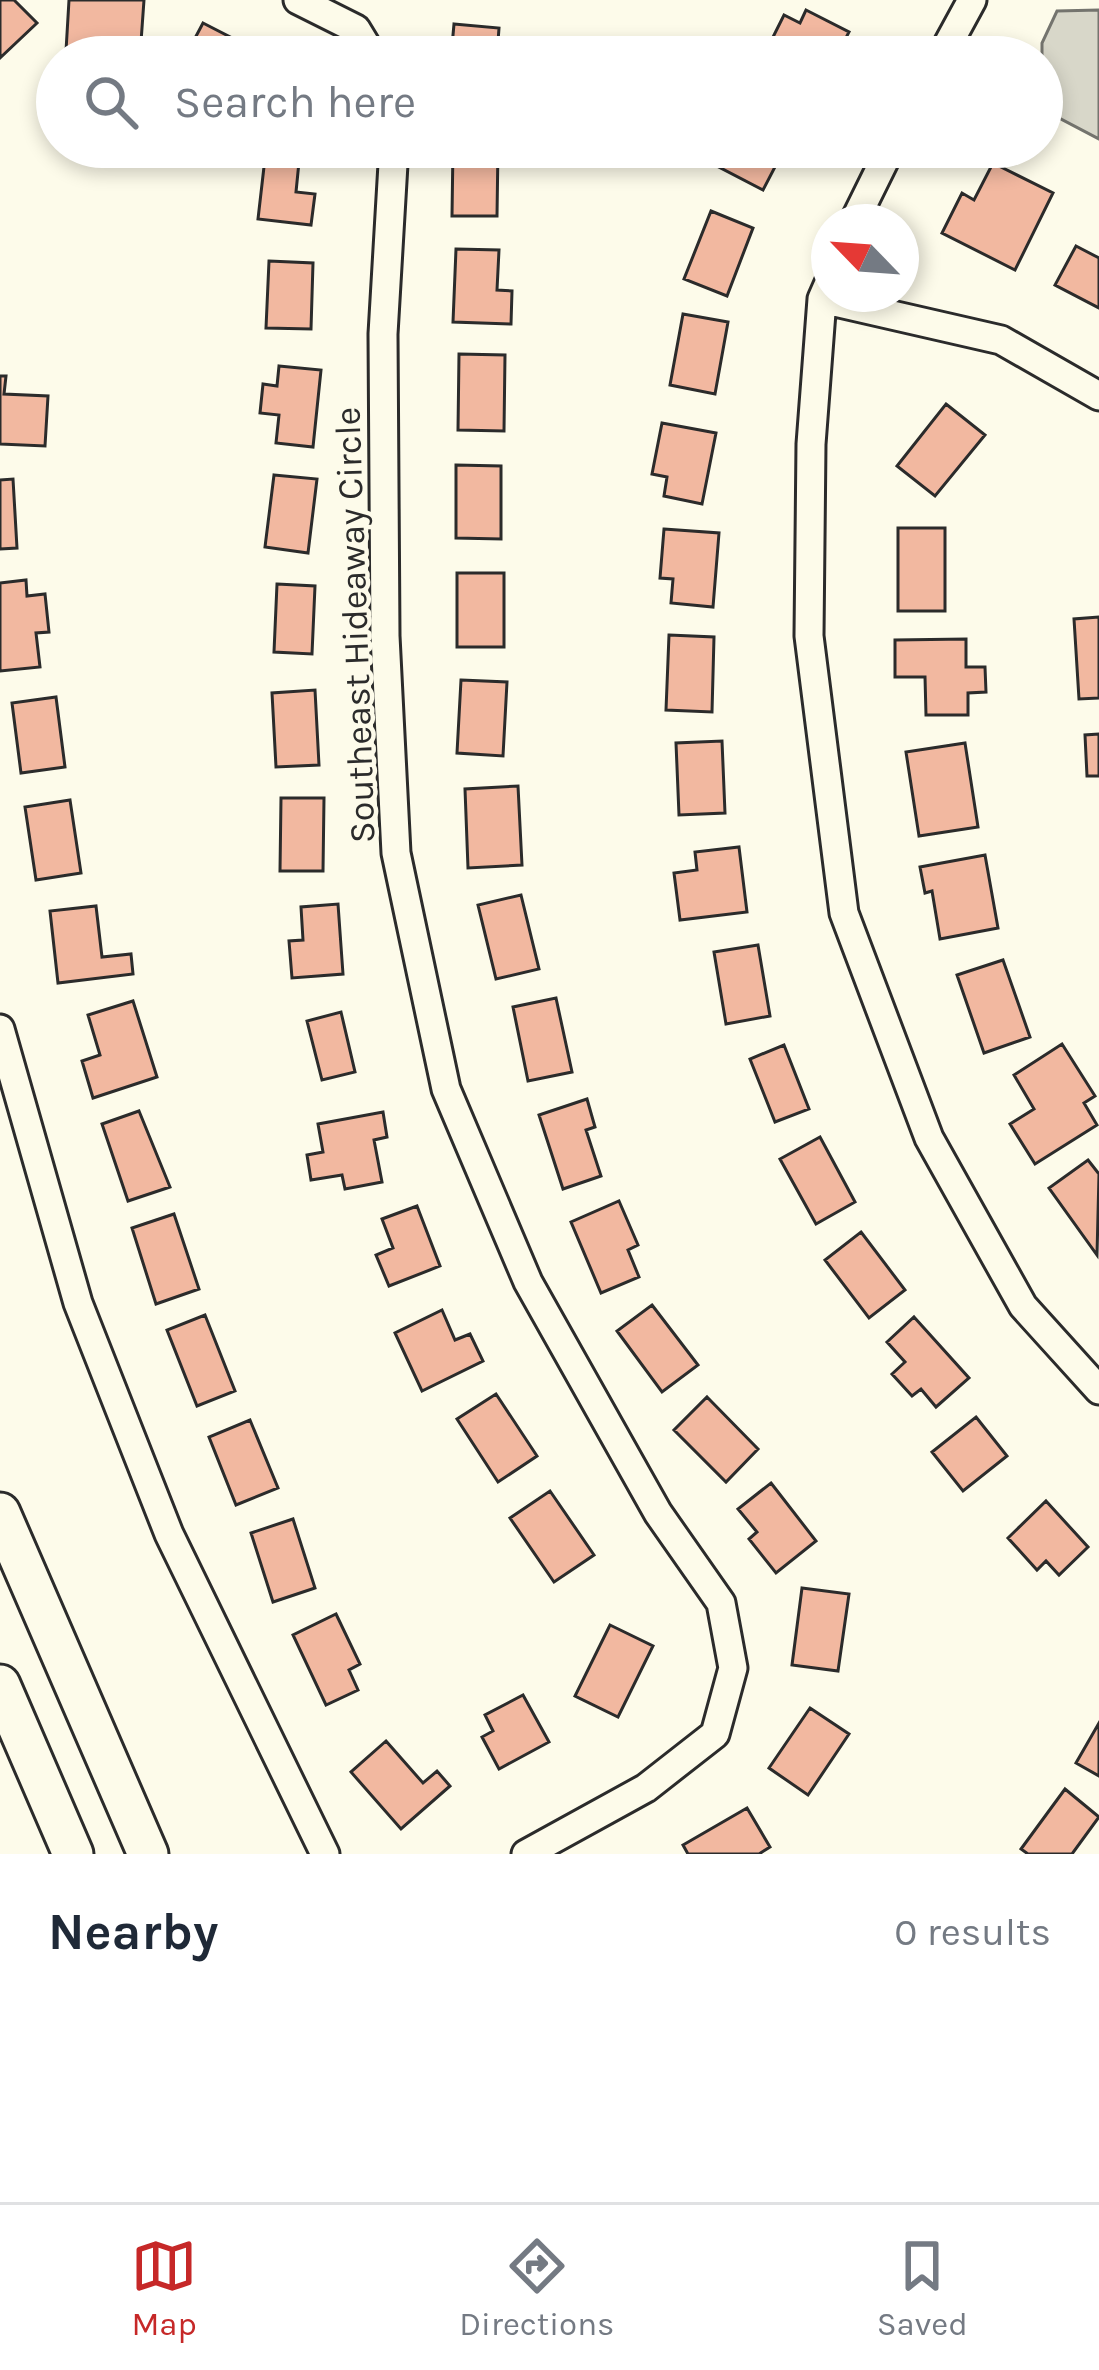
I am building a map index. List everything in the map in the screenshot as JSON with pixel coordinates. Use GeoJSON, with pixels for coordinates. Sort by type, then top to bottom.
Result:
{"type":"FeatureCollection","features":[{"type":"Feature","properties":{"kind":"main road"},"geometry":{"type":"LineString","coordinates":[[0,1513],[148,1854]]}},
{"type":"Feature","properties":{"kind":"main road"},"geometry":{"type":"LineString","coordinates":[[0,1685],[73,1854]]}},
{"type":"Feature","properties":{"kind":"street"},"geometry":{"type":"LineString","coordinates":[[298,0],[356,29],[360,36]]}},
{"type":"Feature","properties":{"kind":"street"},"geometry":{"type":"LineString","coordinates":[[952,36],[972,0]]}},
{"type":"Feature","properties":{"kind":"street","name":"Southeast Hideaway Circle"},"geometry":{"type":"LineString","coordinates":[[393,168],[383,357],[385,636],[396,853],[446,1088],[528,1282],[658,1513],[722,1603],[733,1667],[715,1734],[646,1788],[526,1854]]}},
{"type":"Feature","properties":{"kind":"street"},"geometry":{"type":"LineString","coordinates":[[863,204],[881,168]]}},
{"type":"Feature","properties":{"kind":"street"},"geometry":{"type":"LineString","coordinates":[[824,312],[812,444],[809,636],[844,913],[928,1138],[1023,1306],[1099,1390]]}},
{"type":"Feature","properties":{"kind":"street"},"geometry":{"type":"LineString","coordinates":[[901,312],[1001,340],[1099,396]]}},
{"type":"Feature","properties":{"kind":"street"},"geometry":{"type":"LineString","coordinates":[[0,1029],[79,1303],[169,1534],[325,1854]]}},
{"type":"Feature","properties":{"kind":"shaded area"},"geometry":{"type":"Polygon","coordinates":[[[1099,10],[1099,139],[1063,120],[1063,36],[1045,36],[1057,11],[1099,10]]]}},
{"type":"Feature","properties":{"kind":"building"},"geometry":{"type":"Polygon","coordinates":[[[0,0],[14,0],[37,23],[0,58],[0,0]]]}},
{"type":"Feature","properties":{"kind":"building"},"geometry":{"type":"Polygon","coordinates":[[[69,0],[144,0],[141,36],[67,36],[69,0]]]}},
{"type":"Feature","properties":{"kind":"building"},"geometry":{"type":"Polygon","coordinates":[[[806,10],[849,32],[847,36],[774,36],[784,15],[800,23],[806,10]]]}},
{"type":"Feature","properties":{"kind":"building"},"geometry":{"type":"Polygon","coordinates":[[[203,23],[228,36],[196,36],[203,23]]]}},
{"type":"Feature","properties":{"kind":"building"},"geometry":{"type":"Polygon","coordinates":[[[454,24],[499,28],[498,36],[453,36],[454,24]]]}},
{"type":"Feature","properties":{"kind":"building"},"geometry":{"type":"Polygon","coordinates":[[[264,168],[298,168],[296,192],[315,194],[311,225],[258,219],[264,168]]]}},
{"type":"Feature","properties":{"kind":"building"},"geometry":{"type":"Polygon","coordinates":[[[453,168],[498,168],[497,216],[452,216],[453,168]]]}},
{"type":"Feature","properties":{"kind":"building"},"geometry":{"type":"Polygon","coordinates":[[[721,168],[774,168],[763,190],[721,168]]]}},
{"type":"Feature","properties":{"kind":"building"},"geometry":{"type":"Polygon","coordinates":[[[990,168],[1003,168],[1053,193],[1015,270],[942,233],[962,193],[974,200],[990,168]]]}},
{"type":"Feature","properties":{"kind":"building"},"geometry":{"type":"Polygon","coordinates":[[[711,211],[753,228],[727,296],[684,279],[711,211]]]}},
{"type":"Feature","properties":{"kind":"building"},"geometry":{"type":"Polygon","coordinates":[[[1076,246],[1099,258],[1099,308],[1055,285],[1076,246]]]}},
{"type":"Feature","properties":{"kind":"building"},"geometry":{"type":"Polygon","coordinates":[[[456,249],[499,250],[497,290],[512,291],[511,324],[453,322],[456,249]]]}},
{"type":"Feature","properties":{"kind":"building"},"geometry":{"type":"Polygon","coordinates":[[[269,261],[313,263],[311,329],[266,328],[269,261]]]}},
{"type":"Feature","properties":{"kind":"building"},"geometry":{"type":"Polygon","coordinates":[[[683,314],[728,322],[715,394],[670,385],[683,314]]]}},
{"type":"Feature","properties":{"kind":"building"},"geometry":{"type":"Polygon","coordinates":[[[459,354],[505,355],[504,431],[458,430],[459,354]]]}},
{"type":"Feature","properties":{"kind":"building"},"geometry":{"type":"Polygon","coordinates":[[[279,366],[321,370],[313,447],[276,443],[279,415],[260,413],[263,384],[277,386],[279,366]]]}},
{"type":"Feature","properties":{"kind":"building"},"geometry":{"type":"Polygon","coordinates":[[[0,376],[6,376],[4,394],[48,396],[45,446],[0,444],[0,376]]]}},
{"type":"Feature","properties":{"kind":"building"},"geometry":{"type":"Polygon","coordinates":[[[946,404],[985,435],[935,496],[897,466],[946,404]]]}},
{"type":"Feature","properties":{"kind":"building"},"geometry":{"type":"Polygon","coordinates":[[[662,423],[716,433],[702,504],[664,496],[667,477],[652,474],[662,423]]]}},
{"type":"Feature","properties":{"kind":"building"},"geometry":{"type":"Polygon","coordinates":[[[456,465],[501,466],[501,539],[456,538],[456,465]]]}},
{"type":"Feature","properties":{"kind":"building"},"geometry":{"type":"Polygon","coordinates":[[[274,475],[317,479],[308,553],[265,547],[274,475]]]}},
{"type":"Feature","properties":{"kind":"building"},"geometry":{"type":"Polygon","coordinates":[[[13,479],[17,548],[0,549],[0,480],[13,479]]]}},
{"type":"Feature","properties":{"kind":"building"},"geometry":{"type":"Polygon","coordinates":[[[898,528],[945,528],[945,611],[898,611],[898,528]]]}},
{"type":"Feature","properties":{"kind":"building"},"geometry":{"type":"Polygon","coordinates":[[[664,529],[719,533],[713,607],[671,603],[673,579],[660,578],[664,529]]]}},
{"type":"Feature","properties":{"kind":"building"},"geometry":{"type":"Polygon","coordinates":[[[457,573],[504,573],[504,647],[457,647],[457,573]]]}},
{"type":"Feature","properties":{"kind":"building"},"geometry":{"type":"Polygon","coordinates":[[[26,580],[27,596],[45,594],[49,632],[36,633],[40,667],[0,671],[0,583],[26,580]]]}},
{"type":"Feature","properties":{"kind":"building"},"geometry":{"type":"Polygon","coordinates":[[[277,584],[315,586],[312,654],[274,652],[277,584]]]}},
{"type":"Feature","properties":{"kind":"building"},"geometry":{"type":"Polygon","coordinates":[[[1099,617],[1099,698],[1079,699],[1074,619],[1099,617]]]}},
{"type":"Feature","properties":{"kind":"building"},"geometry":{"type":"Polygon","coordinates":[[[669,635],[714,637],[712,712],[666,710],[669,635]]]}},
{"type":"Feature","properties":{"kind":"building"},"geometry":{"type":"Polygon","coordinates":[[[966,639],[966,667],[985,667],[986,692],[968,693],[968,715],[926,715],[925,677],[895,677],[895,640],[966,639]]]}},
{"type":"Feature","properties":{"kind":"building"},"geometry":{"type":"Polygon","coordinates":[[[461,680],[507,682],[503,756],[457,753],[461,680]]]}},
{"type":"Feature","properties":{"kind":"building"},"geometry":{"type":"Polygon","coordinates":[[[315,690],[319,765],[276,767],[272,693],[315,690]]]}},
{"type":"Feature","properties":{"kind":"building"},"geometry":{"type":"Polygon","coordinates":[[[56,697],[65,767],[21,773],[12,703],[56,697]]]}},
{"type":"Feature","properties":{"kind":"building"},"geometry":{"type":"Polygon","coordinates":[[[1099,734],[1099,776],[1087,776],[1085,735],[1099,734]]]}},
{"type":"Feature","properties":{"kind":"building"},"geometry":{"type":"Polygon","coordinates":[[[722,741],[725,813],[679,815],[676,743],[722,741]]]}},
{"type":"Feature","properties":{"kind":"building"},"geometry":{"type":"Polygon","coordinates":[[[965,743],[978,827],[919,836],[906,752],[965,743]]]}},
{"type":"Feature","properties":{"kind":"building"},"geometry":{"type":"Polygon","coordinates":[[[518,786],[522,865],[468,868],[465,789],[518,786]]]}},
{"type":"Feature","properties":{"kind":"building"},"geometry":{"type":"Polygon","coordinates":[[[281,798],[324,798],[323,871],[280,871],[281,798]]]}},
{"type":"Feature","properties":{"kind":"building"},"geometry":{"type":"Polygon","coordinates":[[[70,800],[81,873],[36,880],[25,807],[70,800]]]}},
{"type":"Feature","properties":{"kind":"building"},"geometry":{"type":"Polygon","coordinates":[[[739,847],[747,912],[680,920],[674,873],[697,870],[695,852],[739,847]]]}},
{"type":"Feature","properties":{"kind":"building"},"geometry":{"type":"Polygon","coordinates":[[[985,855],[998,928],[940,939],[932,891],[925,893],[920,867],[985,855]]]}},
{"type":"Feature","properties":{"kind":"building"},"geometry":{"type":"Polygon","coordinates":[[[521,895],[539,969],[496,979],[478,905],[521,895]]]}},
{"type":"Feature","properties":{"kind":"building"},"geometry":{"type":"Polygon","coordinates":[[[338,904],[343,974],[292,978],[289,941],[303,940],[301,907],[338,904]]]}},
{"type":"Feature","properties":{"kind":"building"},"geometry":{"type":"Polygon","coordinates":[[[96,906],[102,957],[131,954],[133,974],[58,983],[50,911],[96,906]]]}},
{"type":"Feature","properties":{"kind":"building"},"geometry":{"type":"Polygon","coordinates":[[[758,945],[770,1016],[726,1024],[714,952],[758,945]]]}},
{"type":"Feature","properties":{"kind":"building"},"geometry":{"type":"Polygon","coordinates":[[[1003,960],[1030,1037],[984,1053],[957,975],[1003,960]]]}},
{"type":"Feature","properties":{"kind":"building"},"geometry":{"type":"Polygon","coordinates":[[[556,998],[572,1072],[528,1081],[513,1007],[556,998]]]}},
{"type":"Feature","properties":{"kind":"building"},"geometry":{"type":"Polygon","coordinates":[[[133,1001],[157,1077],[93,1098],[82,1061],[100,1055],[88,1015],[133,1001]]]}},
{"type":"Feature","properties":{"kind":"building"},"geometry":{"type":"Polygon","coordinates":[[[341,1012],[355,1072],[322,1080],[307,1021],[341,1012]]]}},
{"type":"Feature","properties":{"kind":"building"},"geometry":{"type":"Polygon","coordinates":[[[1062,1044],[1095,1096],[1084,1103],[1097,1125],[1035,1164],[1010,1124],[1034,1109],[1014,1075],[1062,1044]]]}},
{"type":"Feature","properties":{"kind":"building"},"geometry":{"type":"Polygon","coordinates":[[[784,1045],[809,1109],[775,1122],[750,1059],[784,1045]]]}},
{"type":"Feature","properties":{"kind":"building"},"geometry":{"type":"Polygon","coordinates":[[[587,1099],[595,1127],[586,1130],[601,1176],[563,1189],[539,1115],[587,1099]]]}},
{"type":"Feature","properties":{"kind":"building"},"geometry":{"type":"Polygon","coordinates":[[[139,1111],[170,1187],[128,1201],[102,1124],[139,1111]]]}},
{"type":"Feature","properties":{"kind":"building"},"geometry":{"type":"Polygon","coordinates":[[[383,1112],[387,1137],[374,1140],[382,1182],[345,1189],[342,1175],[311,1180],[307,1155],[323,1152],[318,1124],[383,1112]]]}},
{"type":"Feature","properties":{"kind":"building"},"geometry":{"type":"Polygon","coordinates":[[[820,1137],[855,1202],[816,1224],[780,1159],[820,1137]]]}},
{"type":"Feature","properties":{"kind":"building"},"geometry":{"type":"Polygon","coordinates":[[[1088,1160],[1099,1174],[1097,1255],[1049,1188],[1088,1160]]]}},
{"type":"Feature","properties":{"kind":"building"},"geometry":{"type":"Polygon","coordinates":[[[619,1201],[638,1245],[628,1250],[639,1277],[601,1293],[571,1222],[619,1201]]]}},
{"type":"Feature","properties":{"kind":"building"},"geometry":{"type":"Polygon","coordinates":[[[417,1206],[440,1266],[389,1286],[376,1255],[393,1248],[382,1219],[417,1206]]]}},
{"type":"Feature","properties":{"kind":"building"},"geometry":{"type":"Polygon","coordinates":[[[174,1214],[199,1289],[156,1304],[132,1228],[174,1214]]]}},
{"type":"Feature","properties":{"kind":"building"},"geometry":{"type":"Polygon","coordinates":[[[861,1232],[905,1290],[869,1318],[825,1260],[861,1232]]]}},
{"type":"Feature","properties":{"kind":"building"},"geometry":{"type":"Polygon","coordinates":[[[652,1305],[698,1365],[662,1392],[617,1331],[652,1305]]]}},
{"type":"Feature","properties":{"kind":"building"},"geometry":{"type":"Polygon","coordinates":[[[442,1310],[455,1340],[470,1334],[483,1361],[422,1391],[395,1333],[442,1310]]]}},
{"type":"Feature","properties":{"kind":"building"},"geometry":{"type":"Polygon","coordinates":[[[205,1315],[235,1391],[197,1406],[167,1330],[205,1315]]]}},
{"type":"Feature","properties":{"kind":"building"},"geometry":{"type":"Polygon","coordinates":[[[914,1317],[969,1378],[936,1407],[921,1389],[912,1396],[892,1374],[905,1362],[887,1342],[914,1317]]]}},
{"type":"Feature","properties":{"kind":"building"},"geometry":{"type":"Polygon","coordinates":[[[496,1394],[537,1456],[498,1482],[457,1419],[496,1394]]]}},
{"type":"Feature","properties":{"kind":"building"},"geometry":{"type":"Polygon","coordinates":[[[707,1397],[758,1449],[726,1482],[674,1430],[707,1397]]]}},
{"type":"Feature","properties":{"kind":"building"},"geometry":{"type":"Polygon","coordinates":[[[976,1417],[1007,1456],[963,1491],[932,1452],[976,1417]]]}},
{"type":"Feature","properties":{"kind":"building"},"geometry":{"type":"Polygon","coordinates":[[[250,1420],[278,1488],[236,1505],[209,1437],[250,1420]]]}},
{"type":"Feature","properties":{"kind":"building"},"geometry":{"type":"Polygon","coordinates":[[[771,1483],[816,1541],[776,1573],[749,1539],[757,1532],[738,1509],[771,1483]]]}},
{"type":"Feature","properties":{"kind":"building"},"geometry":{"type":"Polygon","coordinates":[[[550,1491],[594,1555],[554,1582],[510,1518],[550,1491]]]}},
{"type":"Feature","properties":{"kind":"building"},"geometry":{"type":"Polygon","coordinates":[[[1046,1501],[1088,1547],[1059,1575],[1046,1561],[1037,1570],[1008,1538],[1046,1501]]]}},
{"type":"Feature","properties":{"kind":"building"},"geometry":{"type":"Polygon","coordinates":[[[293,1519],[315,1588],[273,1602],[251,1533],[293,1519]]]}},
{"type":"Feature","properties":{"kind":"building"},"geometry":{"type":"Polygon","coordinates":[[[802,1588],[849,1594],[838,1671],[792,1665],[802,1588]]]}},
{"type":"Feature","properties":{"kind":"building"},"geometry":{"type":"Polygon","coordinates":[[[336,1614],[360,1664],[349,1670],[358,1690],[326,1705],[293,1635],[336,1614]]]}},
{"type":"Feature","properties":{"kind":"building"},"geometry":{"type":"Polygon","coordinates":[[[610,1625],[653,1646],[618,1717],[575,1696],[610,1625]]]}},
{"type":"Feature","properties":{"kind":"building"},"geometry":{"type":"Polygon","coordinates":[[[523,1695],[549,1742],[499,1769],[482,1737],[493,1731],[485,1715],[523,1695]]]}},
{"type":"Feature","properties":{"kind":"building"},"geometry":{"type":"Polygon","coordinates":[[[810,1708],[849,1734],[808,1795],[769,1768],[810,1708]]]}},
{"type":"Feature","properties":{"kind":"building"},"geometry":{"type":"Polygon","coordinates":[[[1099,1723],[1099,1776],[1076,1763],[1099,1723]]]}},
{"type":"Feature","properties":{"kind":"building"},"geometry":{"type":"Polygon","coordinates":[[[386,1741],[423,1783],[437,1771],[450,1786],[401,1829],[351,1772],[386,1741]]]}},
{"type":"Feature","properties":{"kind":"building"},"geometry":{"type":"Polygon","coordinates":[[[1065,1789],[1099,1817],[1072,1854],[1028,1854],[1021,1849],[1065,1789]]]}},
{"type":"Feature","properties":{"kind":"building"},"geometry":{"type":"Polygon","coordinates":[[[747,1808],[770,1847],[759,1854],[688,1854],[683,1845],[747,1808]]]}}]}
